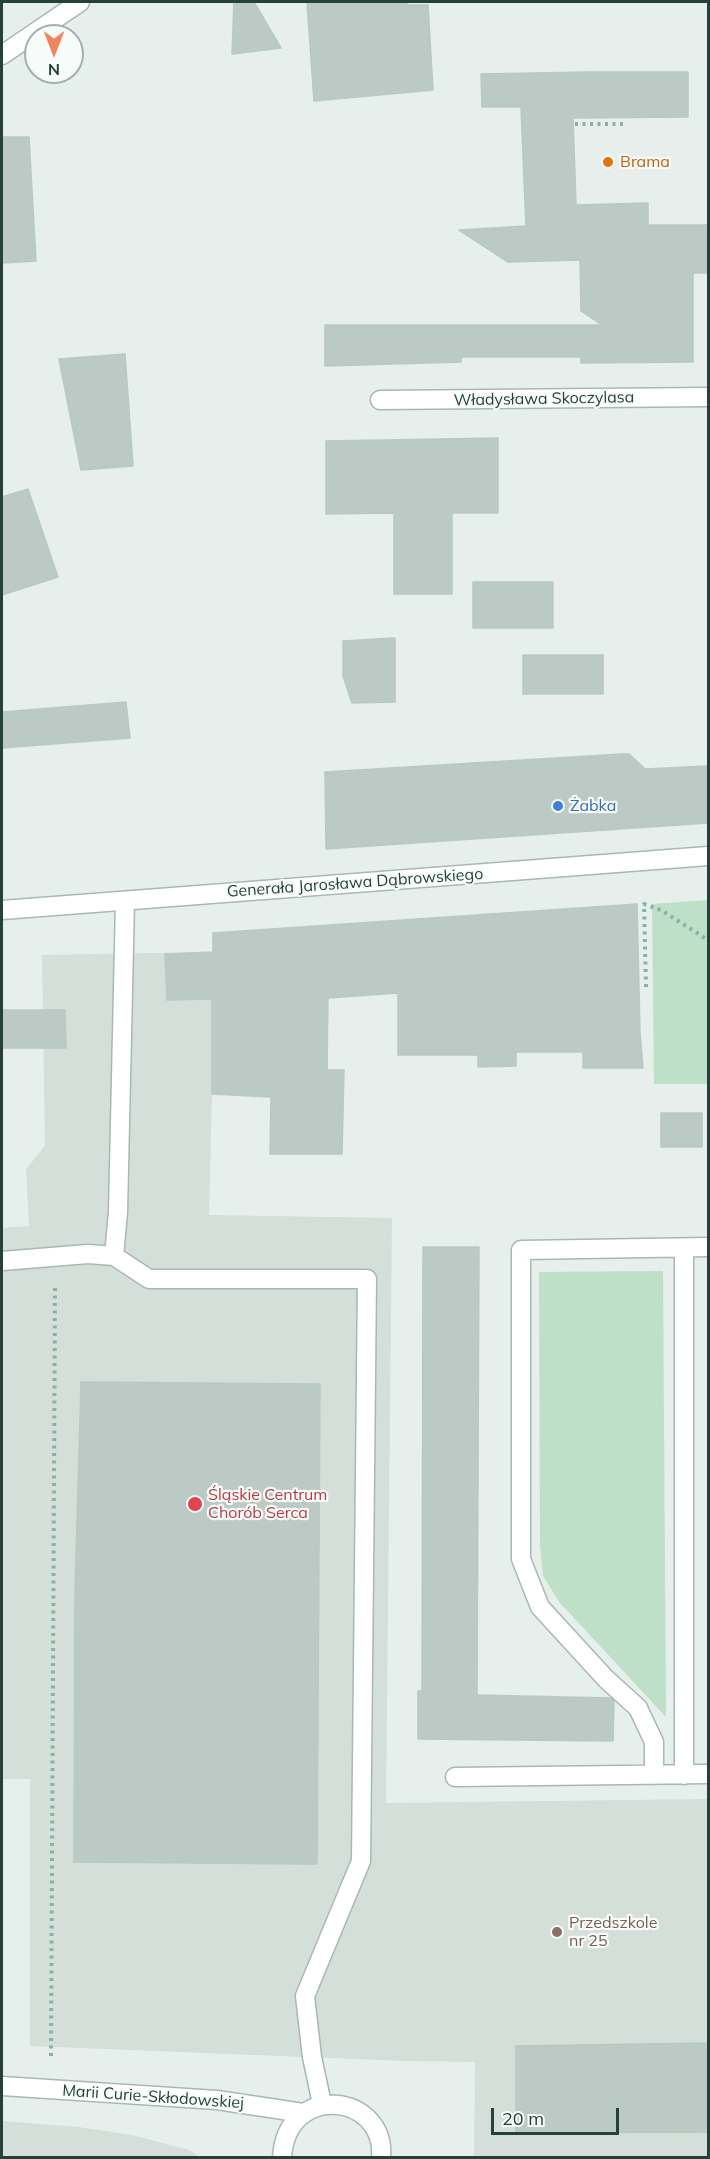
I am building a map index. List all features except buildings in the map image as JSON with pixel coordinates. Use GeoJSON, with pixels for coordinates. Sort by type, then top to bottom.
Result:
{"type":"FeatureCollection","features":[{"type":"Feature","properties":{"kind":"street"},"geometry":{"type":"LineString","coordinates":[[2,55],[68,5]]}},
{"type":"Feature","properties":{"kind":"street","name":"Władysława Skoczylasa"},"geometry":{"type":"LineString","coordinates":[[380,400],[708,397]]}},
{"type":"Feature","properties":{"kind":"street","name":"Generała Jarosława Dąbrowskiego"},"geometry":{"type":"LineString","coordinates":[[2,910],[708,856]]}},
{"type":"Feature","properties":{"kind":"street"},"geometry":{"type":"LineString","coordinates":[[114,1256],[118,1212],[125,901]]}},
{"type":"Feature","properties":{"kind":"street"},"geometry":{"type":"LineString","coordinates":[[654,1775],[654,1742],[638,1708],[606,1679],[540,1607],[521,1559],[520,1250],[708,1247]]}},
{"type":"Feature","properties":{"kind":"street"},"geometry":{"type":"LineString","coordinates":[[684,1248],[684,1775]]}},
{"type":"Feature","properties":{"kind":"street"},"geometry":{"type":"LineString","coordinates":[[2,1261],[88,1254],[114,1256],[148,1279],[367,1279],[361,1861],[305,1996],[312,2057],[322,2104]]}},
{"type":"Feature","properties":{"kind":"street"},"geometry":{"type":"LineString","coordinates":[[455,1777],[708,1774]]}},
{"type":"Feature","properties":{"kind":"street","name":"Marii Curie-Skłodowskiej"},"geometry":{"type":"LineString","coordinates":[[2,2086],[217,2100],[303,2113]]}},
{"type":"Feature","properties":{"kind":"street"},"geometry":{"type":"LineString","coordinates":[[282,2157],[284,2140],[291,2125],[303,2113],[322,2104],[342,2105],[362,2113],[375,2128],[382,2147],[381,2157]]}},
{"type":"Feature","properties":{"kind":"path"},"geometry":{"type":"LineString","coordinates":[[575,124],[627,124]]}},
{"type":"Feature","properties":{"kind":"path"},"geometry":{"type":"LineString","coordinates":[[646,987],[644,904],[661,910],[708,940]]}},
{"type":"Feature","properties":{"kind":"path"},"geometry":{"type":"LineString","coordinates":[[51,2056],[55,1257]]}},
{"type":"Feature","properties":{"kind":"shaded area","name":"Śląskie Centrum Chorób Serca"},"geometry":{"type":"Polygon","coordinates":[[[213,952],[209,1215],[392,1218],[386,1803],[708,1799],[708,2157],[474,2157],[475,2062],[30,2046],[30,1779],[2,1779],[2,1228],[29,1226],[26,1169],[45,1146],[42,955],[213,952]]]}},
{"type":"Feature","properties":{"kind":"shaded area"},"geometry":{"type":"Polygon","coordinates":[[[2,2121],[78,2127],[132,2135],[189,2150],[200,2157],[2,2157],[2,2121]]]}},
{"type":"Feature","properties":{"kind":"green space"},"geometry":{"type":"Polygon","coordinates":[[[708,900],[708,1084],[654,1084],[652,904],[708,900]]]}},
{"type":"Feature","properties":{"kind":"green space"},"geometry":{"type":"Polygon","coordinates":[[[663,1271],[666,1717],[560,1603],[543,1576],[540,1545],[539,1272],[663,1271]]]}},
{"type":"Feature","properties":{"kind":"place","name":"Brama"},"geometry":{"type":"Point","coordinates":[608,162]}},
{"type":"Feature","properties":{"kind":"place","name":"Żabka"},"geometry":{"type":"Point","coordinates":[558,806]}},
{"type":"Feature","properties":{"kind":"place","name":"Śląskie Centrum Chorób Serca"},"geometry":{"type":"Point","coordinates":[195,1504]}},
{"type":"Feature","properties":{"kind":"place","name":"Przedszkole nr 25"},"geometry":{"type":"Point","coordinates":[557,1932]}}]}
